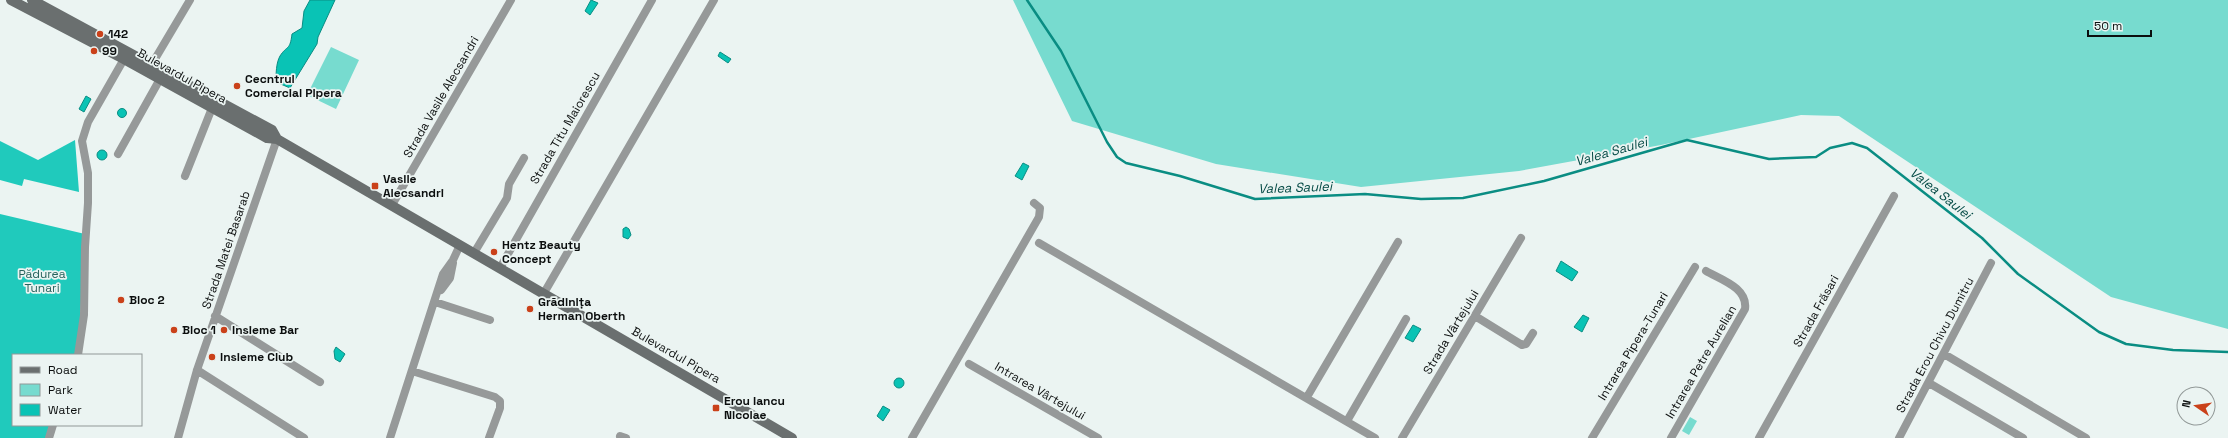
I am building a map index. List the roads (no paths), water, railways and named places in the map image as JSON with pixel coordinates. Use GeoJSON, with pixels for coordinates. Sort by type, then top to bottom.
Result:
{"type":"FeatureCollection","features":[{"type":"Feature","properties":{"kind":"main road","name":"Bulevardul Pipera"},"geometry":{"type":"LineString","coordinates":[[12,0],[124,59],[267,138],[277,138]]}},
{"type":"Feature","properties":{"kind":"main road","name":"Bulevardul Pipera"},"geometry":{"type":"LineString","coordinates":[[32,0],[272,130],[277,138],[792,438]]}},
{"type":"Feature","properties":{"kind":"street"},"geometry":{"type":"LineString","coordinates":[[152,64],[190,0]]}},
{"type":"Feature","properties":{"kind":"street","name":"Strada Vasile Alecsandri"},"geometry":{"type":"LineString","coordinates":[[392,205],[511,0]]}},
{"type":"Feature","properties":{"kind":"street","name":"Strada Titu Maiorescu"},"geometry":{"type":"LineString","coordinates":[[500,268],[652,0]]}},
{"type":"Feature","properties":{"kind":"street"},"geometry":{"type":"LineString","coordinates":[[544,293],[714,0]]}},
{"type":"Feature","properties":{"kind":"street"},"geometry":{"type":"LineString","coordinates":[[78,354],[84,322],[85,246],[88,203],[88,173],[82,141],[88,122],[124,59]]}},
{"type":"Feature","properties":{"kind":"street"},"geometry":{"type":"LineString","coordinates":[[118,154],[160,79]]}},
{"type":"Feature","properties":{"kind":"street"},"geometry":{"type":"LineString","coordinates":[[185,176],[212,108]]}},
{"type":"Feature","properties":{"kind":"street","name":"Strada Matei Basarab"},"geometry":{"type":"LineString","coordinates":[[178,438],[197,370],[277,138]]}},
{"type":"Feature","properties":{"kind":"street"},"geometry":{"type":"LineString","coordinates":[[474,253],[507,198],[510,184],[524,158]]}},
{"type":"Feature","properties":{"kind":"street","name":"Strada Frăsari"},"geometry":{"type":"LineString","coordinates":[[1759,438],[1894,196]]}},
{"type":"Feature","properties":{"kind":"street"},"geometry":{"type":"LineString","coordinates":[[912,438],[1039,217],[1040,208],[1034,203]]}},
{"type":"Feature","properties":{"kind":"street","name":"Strada Vârtejului"},"geometry":{"type":"LineString","coordinates":[[1402,438],[1521,238]]}},
{"type":"Feature","properties":{"kind":"street"},"geometry":{"type":"LineString","coordinates":[[1307,397],[1398,242]]}},
{"type":"Feature","properties":{"kind":"street"},"geometry":{"type":"LineString","coordinates":[[1039,243],[1307,397],[1375,438]]}},
{"type":"Feature","properties":{"kind":"street"},"geometry":{"type":"LineString","coordinates":[[390,438],[435,302],[438,294],[450,278],[453,260],[460,245]]}},
{"type":"Feature","properties":{"kind":"street","name":"Strada Erou Chivu Dumitru"},"geometry":{"type":"LineString","coordinates":[[1899,438],[1991,263]]}},
{"type":"Feature","properties":{"kind":"street","name":"Intrarea Pipera-Tunari"},"geometry":{"type":"LineString","coordinates":[[1592,438],[1695,267]]}},
{"type":"Feature","properties":{"kind":"street","name":"Intrarea Petre Aurelian"},"geometry":{"type":"LineString","coordinates":[[1671,438],[1745,309],[1746,298],[1740,291],[1706,271]]}},
{"type":"Feature","properties":{"kind":"street"},"geometry":{"type":"LineString","coordinates":[[435,302],[490,320]]}},
{"type":"Feature","properties":{"kind":"street"},"geometry":{"type":"LineString","coordinates":[[215,316],[320,382]]}},
{"type":"Feature","properties":{"kind":"street"},"geometry":{"type":"LineString","coordinates":[[1475,316],[1522,345],[1526,344],[1533,333]]}},
{"type":"Feature","properties":{"kind":"street"},"geometry":{"type":"LineString","coordinates":[[1347,421],[1406,319]]}},
{"type":"Feature","properties":{"kind":"street"},"geometry":{"type":"LineString","coordinates":[[1944,354],[2086,438]]}},
{"type":"Feature","properties":{"kind":"street","name":"Intrarea Vârtejului"},"geometry":{"type":"LineString","coordinates":[[969,364],[1098,438]]}},
{"type":"Feature","properties":{"kind":"street"},"geometry":{"type":"LineString","coordinates":[[197,370],[304,438]]}},
{"type":"Feature","properties":{"kind":"street"},"geometry":{"type":"LineString","coordinates":[[412,371],[496,397],[500,401],[500,408],[490,438]]}},
{"type":"Feature","properties":{"kind":"street"},"geometry":{"type":"LineString","coordinates":[[1929,382],[2023,438]]}},
{"type":"Feature","properties":{"kind":"street"},"geometry":{"type":"LineString","coordinates":[[50,438],[53,426]]}},
{"type":"Feature","properties":{"kind":"water"},"geometry":{"type":"Polygon","coordinates":[[[310,0],[335,0],[318,37],[317,44],[290,88],[276,82],[276,69],[280,56],[289,46],[292,34],[302,28],[304,11],[310,0]]]}},
{"type":"Feature","properties":{"kind":"water"},"geometry":{"type":"Polygon","coordinates":[[[591,0],[598,3],[590,15],[585,11],[591,0]]]}},
{"type":"Feature","properties":{"kind":"water"},"geometry":{"type":"Polygon","coordinates":[[[720,52],[731,59],[728,63],[718,56],[720,52]]]}},
{"type":"Feature","properties":{"kind":"water"},"geometry":{"type":"Polygon","coordinates":[[[86,96],[91,99],[84,112],[79,109],[86,96]]]}},
{"type":"Feature","properties":{"kind":"water"},"geometry":{"type":"Polygon","coordinates":[[[122,108],[127,113],[122,118],[117,113],[122,108]]]}},
{"type":"Feature","properties":{"kind":"water"},"geometry":{"type":"Polygon","coordinates":[[[102,150],[107,155],[102,160],[97,155],[102,150]]]}},
{"type":"Feature","properties":{"kind":"water"},"geometry":{"type":"Polygon","coordinates":[[[1023,163],[1029,166],[1022,180],[1015,176],[1023,163]]]}},
{"type":"Feature","properties":{"kind":"water"},"geometry":{"type":"Polygon","coordinates":[[[626,227],[629,229],[631,235],[628,239],[623,237],[623,229],[626,227]]]}},
{"type":"Feature","properties":{"kind":"water"},"geometry":{"type":"Polygon","coordinates":[[[1561,261],[1578,272],[1572,281],[1556,271],[1561,261]]]}},
{"type":"Feature","properties":{"kind":"water"},"geometry":{"type":"Polygon","coordinates":[[[1583,315],[1589,318],[1582,332],[1574,327],[1583,315]]]}},
{"type":"Feature","properties":{"kind":"water"},"geometry":{"type":"Polygon","coordinates":[[[1413,325],[1421,329],[1413,342],[1405,338],[1413,325]]]}},
{"type":"Feature","properties":{"kind":"water"},"geometry":{"type":"Polygon","coordinates":[[[336,347],[345,354],[340,362],[335,359],[334,351],[336,347]]]}},
{"type":"Feature","properties":{"kind":"water"},"geometry":{"type":"Polygon","coordinates":[[[897,378],[901,378],[903,379],[903,387],[897,388],[894,385],[894,381],[897,378]]]}},
{"type":"Feature","properties":{"kind":"water"},"geometry":{"type":"Polygon","coordinates":[[[883,406],[890,410],[883,421],[877,416],[883,406]]]}},
{"type":"Feature","properties":{"kind":"waterway","name":"Valea Saulei"},"geometry":{"type":"LineString","coordinates":[[1027,0],[1061,51],[1107,142],[1117,157],[1126,163],[1180,176],[1255,199],[1365,194],[1421,199],[1463,198],[1544,181],[1687,140],[1769,159],[1816,157],[1830,148],[1852,143],[1867,148],[1982,238],[2018,274],[2099,332],[2126,344],[2173,350],[2228,352]]}},
{"type":"Feature","properties":{"kind":"place","name":"142"},"geometry":{"type":"Point","coordinates":[100,34]}},
{"type":"Feature","properties":{"kind":"place","name":"99"},"geometry":{"type":"Point","coordinates":[94,51]}},
{"type":"Feature","properties":{"kind":"place","name":"Cecntrul Comercial Pipera"},"geometry":{"type":"Point","coordinates":[237,86]}},
{"type":"Feature","properties":{"kind":"place","name":"Vasile Alecsandri"},"geometry":{"type":"Point","coordinates":[375,186]}},
{"type":"Feature","properties":{"kind":"place","name":"Hentz Beauty Concept"},"geometry":{"type":"Point","coordinates":[494,252]}},
{"type":"Feature","properties":{"kind":"place","name":"Bloc 2"},"geometry":{"type":"Point","coordinates":[121,300]}},
{"type":"Feature","properties":{"kind":"place","name":"Grădinița Herman Oberth"},"geometry":{"type":"Point","coordinates":[530,309]}},
{"type":"Feature","properties":{"kind":"place","name":"Bloc 1"},"geometry":{"type":"Point","coordinates":[174,330]}},
{"type":"Feature","properties":{"kind":"place","name":"Insieme Bar"},"geometry":{"type":"Point","coordinates":[224,330]}},
{"type":"Feature","properties":{"kind":"place","name":"Insieme Club"},"geometry":{"type":"Point","coordinates":[212,357]}},
{"type":"Feature","properties":{"kind":"place","name":"Erou Iancu Nicolae"},"geometry":{"type":"Point","coordinates":[716,408]}},
{"type":"Feature","properties":{"kind":"park label","name":"Pădurea Tunari"},"geometry":{"type":"Point","coordinates":[42,281]}}]}
